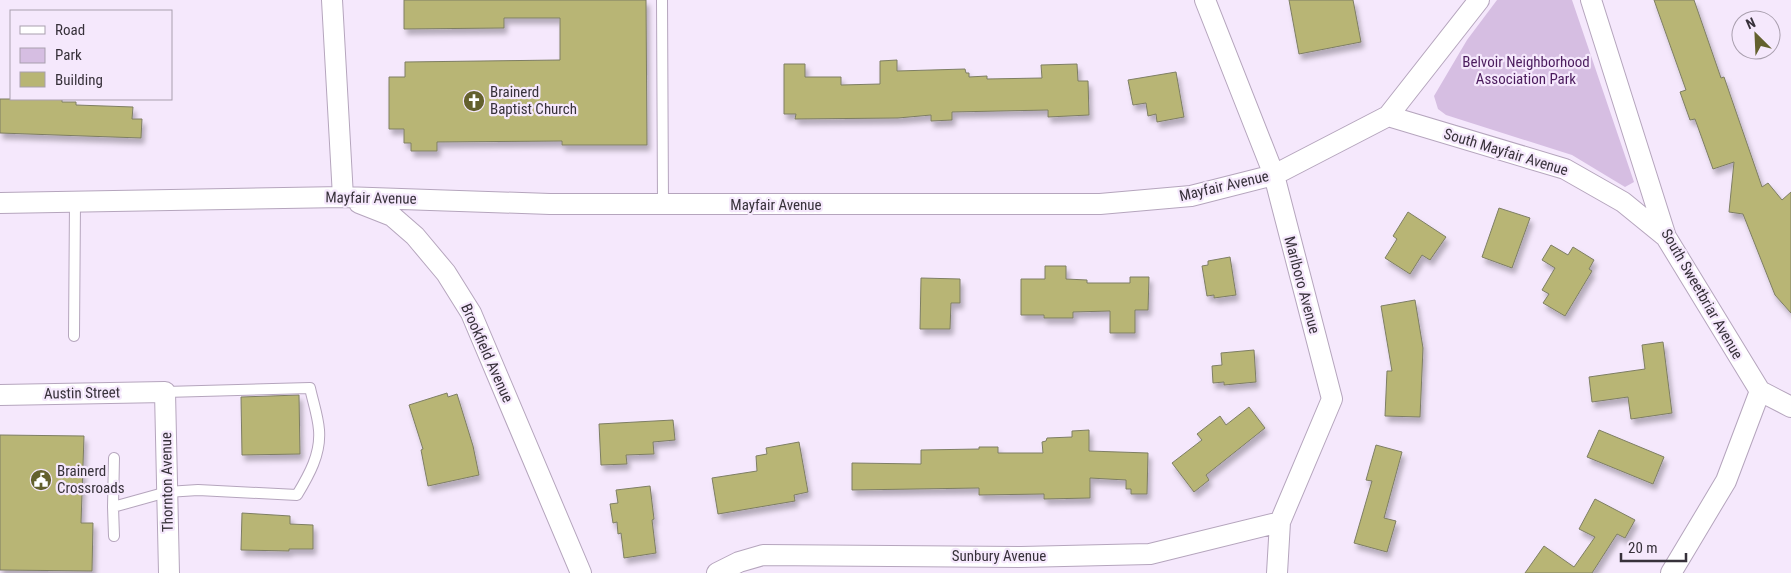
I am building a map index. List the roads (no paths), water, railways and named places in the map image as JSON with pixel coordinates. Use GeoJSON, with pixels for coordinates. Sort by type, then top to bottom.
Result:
{"type":"FeatureCollection","features":[{"type":"Feature","properties":{"kind":"street"},"geometry":{"type":"LineString","coordinates":[[332,0],[343,197]]}},
{"type":"Feature","properties":{"kind":"street","name":"Marlboro Avenue"},"geometry":{"type":"LineString","coordinates":[[1206,0],[1274,176],[1332,399],[1280,522],[1277,573]]}},
{"type":"Feature","properties":{"kind":"street","name":"Mayfair Avenue"},"geometry":{"type":"LineString","coordinates":[[0,203],[343,197],[550,204],[1100,204],[1191,196],[1274,176],[1388,116],[1478,0]]}},
{"type":"Feature","properties":{"kind":"street","name":"South Sweetbriar Avenue"},"geometry":{"type":"LineString","coordinates":[[1590,0],[1666,237],[1760,391]]}},
{"type":"Feature","properties":{"kind":"street","name":"South Mayfair Avenue"},"geometry":{"type":"LineString","coordinates":[[1388,116],[1565,168],[1624,202],[1666,237]]}},
{"type":"Feature","properties":{"kind":"street","name":"Brookfield Avenue"},"geometry":{"type":"LineString","coordinates":[[343,197],[392,216],[415,236],[446,273],[472,313],[581,573]]}},
{"type":"Feature","properties":{"kind":"street"},"geometry":{"type":"LineString","coordinates":[[1671,573],[1726,481],[1760,391],[1791,407]]}},
{"type":"Feature","properties":{"kind":"street","name":"Austin Street"},"geometry":{"type":"LineString","coordinates":[[0,395],[165,392]]}},
{"type":"Feature","properties":{"kind":"street","name":"Thornton Avenue"},"geometry":{"type":"LineString","coordinates":[[165,392],[169,573]]}},
{"type":"Feature","properties":{"kind":"street","name":"Sunbury Avenue"},"geometry":{"type":"LineString","coordinates":[[717,573],[739,562],[763,555],[1022,557],[1150,554],[1280,522]]}},
{"type":"Feature","properties":{"kind":"lane"},"geometry":{"type":"LineString","coordinates":[[662,0],[663,204]]}},
{"type":"Feature","properties":{"kind":"lane"},"geometry":{"type":"LineString","coordinates":[[74,336],[75,202]]}},
{"type":"Feature","properties":{"kind":"lane"},"geometry":{"type":"LineString","coordinates":[[113,507],[167,492],[198,490],[297,495],[308,477],[318,450],[319,430],[310,388],[165,392]]}},
{"type":"Feature","properties":{"kind":"lane"},"geometry":{"type":"LineString","coordinates":[[114,458],[114,536]]}},
{"type":"Feature","properties":{"kind":"place","name":"Brainerd Baptist Church"},"geometry":{"type":"Point","coordinates":[474,101]}},
{"type":"Feature","properties":{"kind":"place","name":"Brainerd Crossroads"},"geometry":{"type":"Point","coordinates":[41,480]}},
{"type":"Feature","properties":{"kind":"park label","name":"Belvoir Neighborhood Association Park"},"geometry":{"type":"Point","coordinates":[1526,70]}}]}
